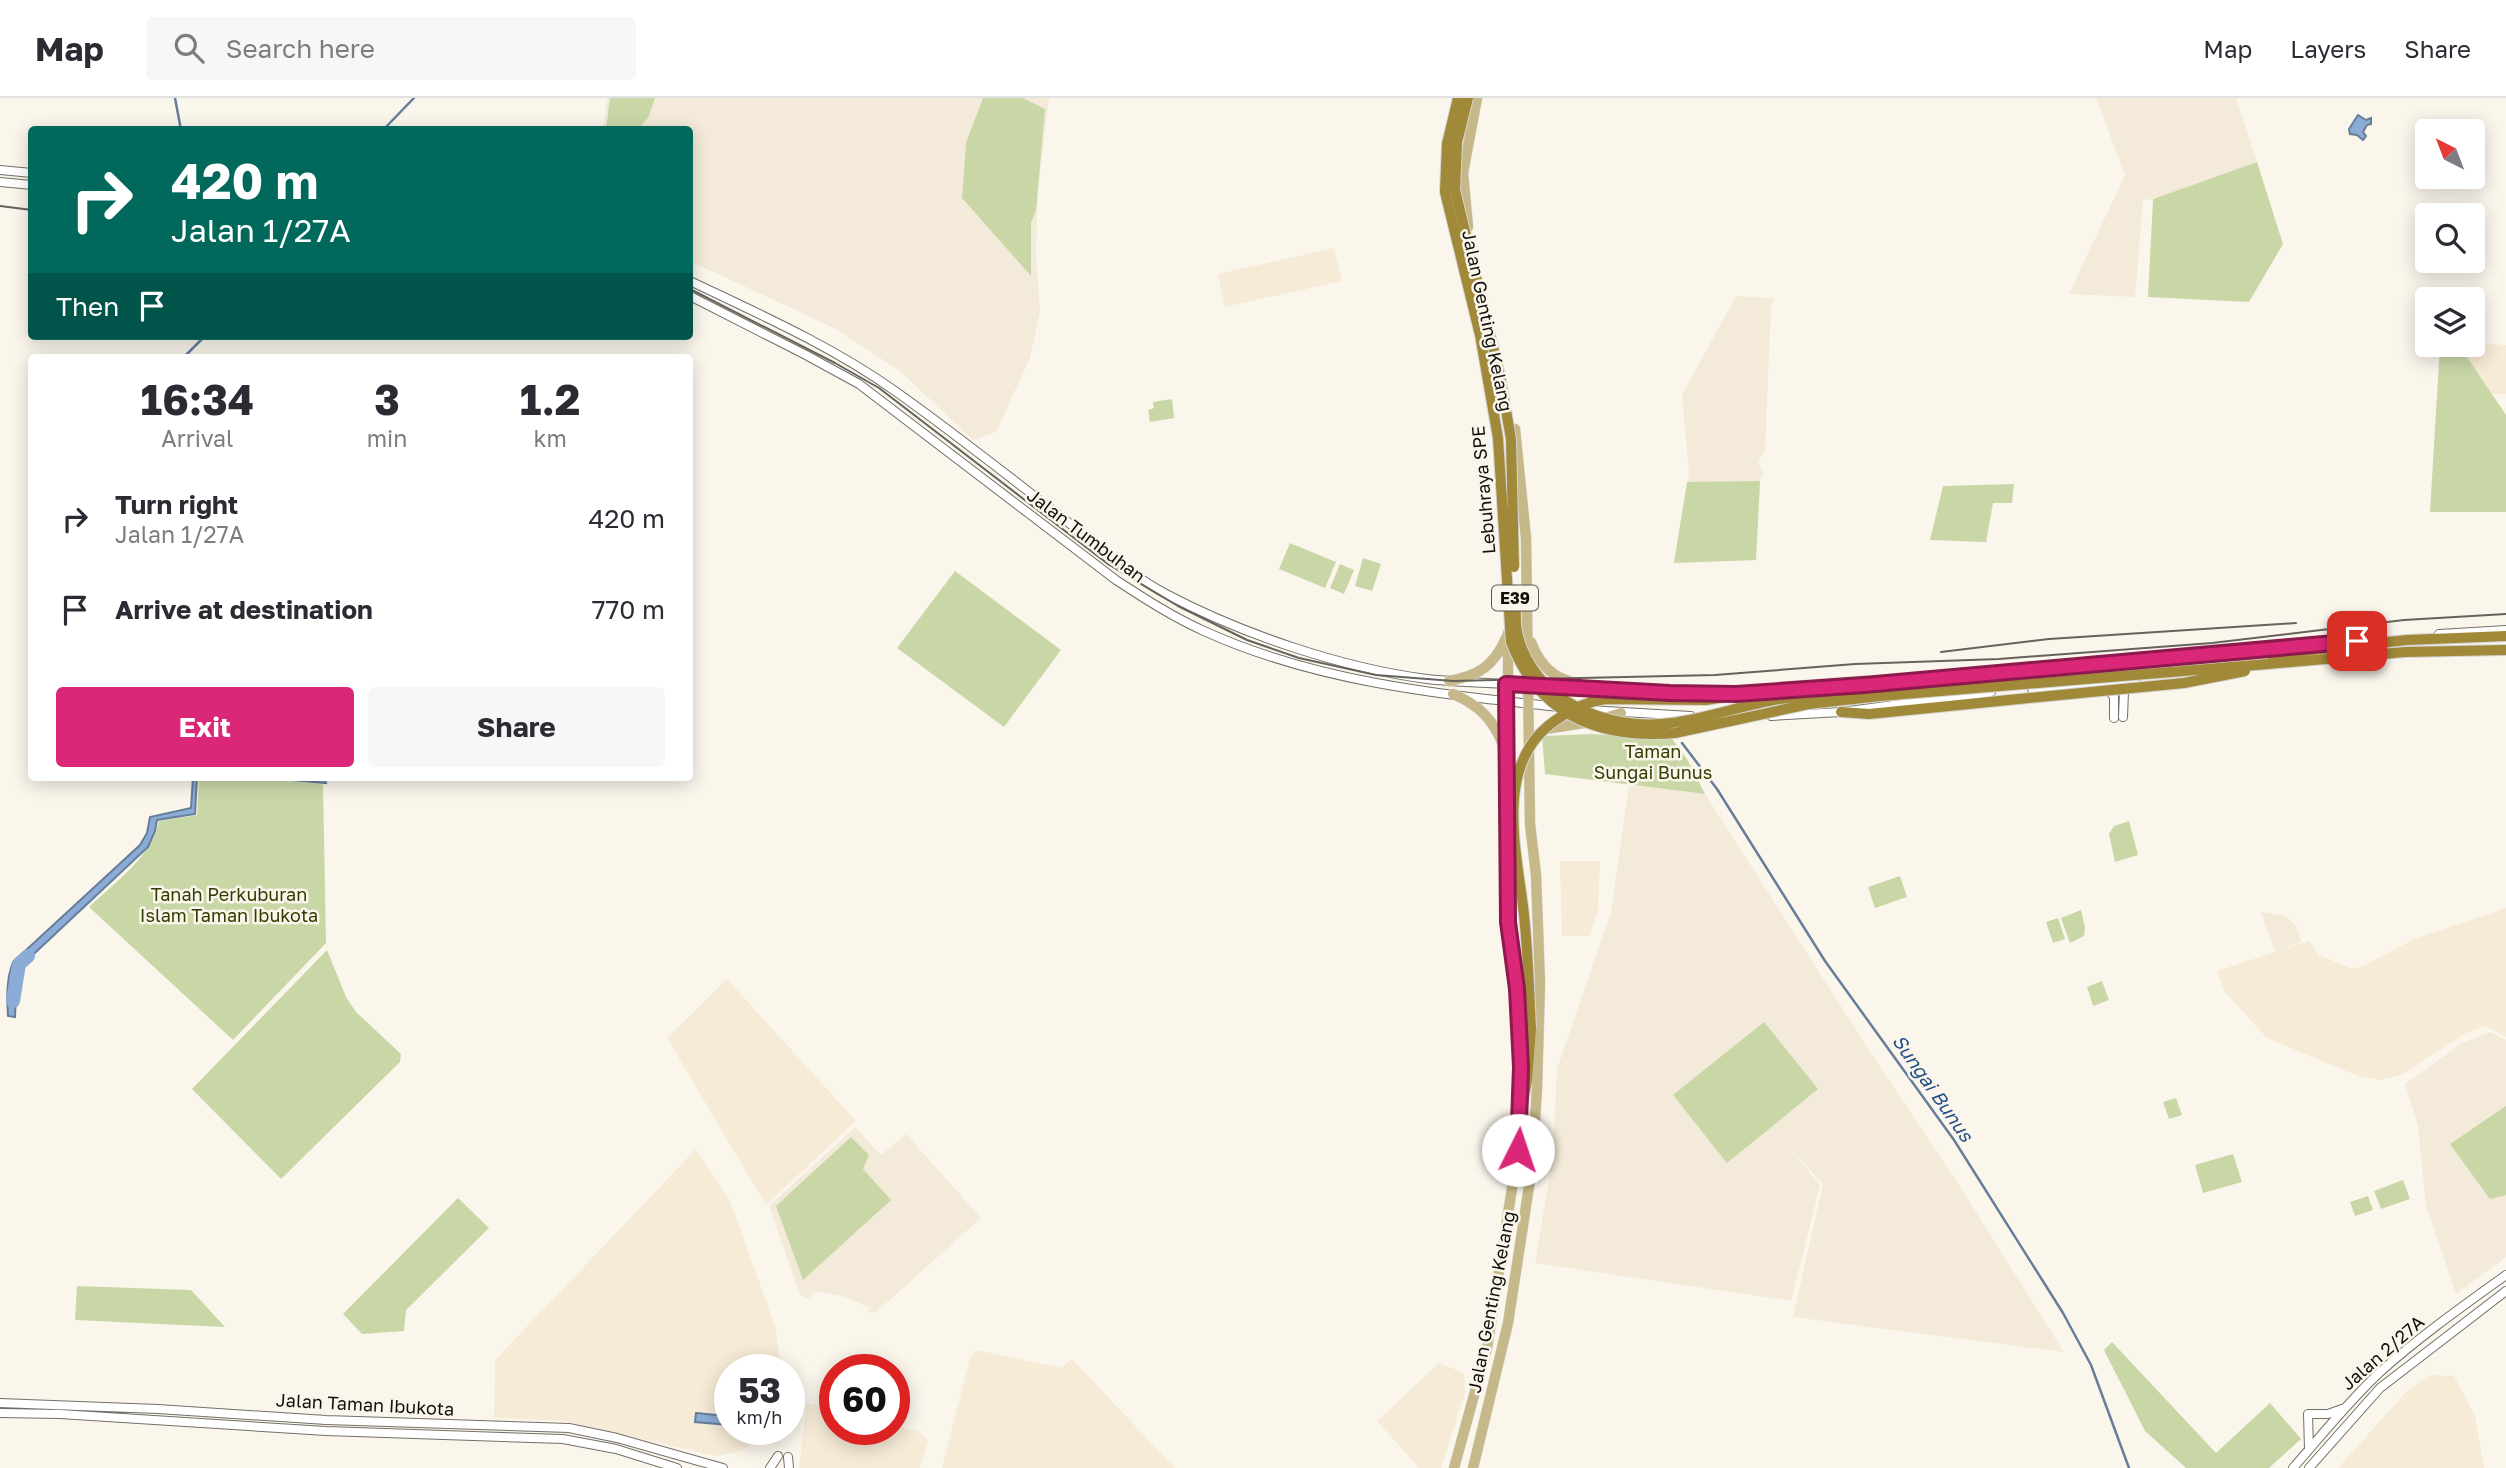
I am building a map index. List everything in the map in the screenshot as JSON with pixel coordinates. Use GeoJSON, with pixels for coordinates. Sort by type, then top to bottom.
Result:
{"type":"FeatureCollection","features":[{"type":"Feature","properties":{"kind":"highway","name":"Lebuhraya SPE"},"geometry":{"type":"LineString","coordinates":[[1456,98],[1447,144],[1445,192],[1480,335],[1499,438],[1511,642],[1520,666],[1537,688],[1567,714],[1617,733],[1654,735],[1821,703],[2405,652],[2506,651]]}},
{"type":"Feature","properties":{"kind":"highway","name":"Lebuhraya SPE"},"geometry":{"type":"LineString","coordinates":[[1468,98],[1457,142],[1455,190],[1500,376],[1511,439],[1517,632],[1523,650],[1545,683],[1556,694],[1588,714],[1638,726],[1672,723],[1780,699],[1847,690],[2216,660],[2407,640],[2506,636]]}},
{"type":"Feature","properties":{"kind":"highway"},"geometry":{"type":"LineString","coordinates":[[1841,712],[1869,714],[2183,683],[2231,675],[2268,664]]}},
{"type":"Feature","properties":{"kind":"highway","name":"E39"},"geometry":{"type":"LineString","coordinates":[[1521,1112],[1527,1080],[1531,1028],[1529,970],[1513,794],[1518,771],[1530,746],[1547,726],[1569,711],[1605,699],[1706,700],[1809,685],[1882,680],[1944,681]]}},
{"type":"Feature","properties":{"kind":"main road","name":"Jalan Genting Kelang"},"geometry":{"type":"LineString","coordinates":[[1454,1468],[1487,1348],[1518,1150],[1521,1112],[1520,1024],[1508,922],[1508,633],[1501,498],[1490,402],[1443,191],[1441,161],[1456,98]]}},
{"type":"Feature","properties":{"kind":"main road","name":"Jalan Genting Kelang"},"geometry":{"type":"LineString","coordinates":[[1474,1468],[1508,1323],[1532,1167],[1540,1002],[1536,875],[1530,824],[1526,538],[1516,434],[1469,230],[1463,189],[1466,152],[1476,98]]}},
{"type":"Feature","properties":{"kind":"main road"},"geometry":{"type":"LineString","coordinates":[[1443,148],[1444,154],[1451,161],[1459,160],[1466,152]]}},
{"type":"Feature","properties":{"kind":"main road"},"geometry":{"type":"LineString","coordinates":[[0,170],[28,173]]}},
{"type":"Feature","properties":{"kind":"main road"},"geometry":{"type":"LineString","coordinates":[[0,182],[28,185]]}},
{"type":"Feature","properties":{"kind":"main road","name":"Jalan Tumbuhan"},"geometry":{"type":"LineString","coordinates":[[693,282],[836,353],[893,389],[1142,579],[1163,592],[1201,612],[1297,648],[1409,676],[1449,681],[1690,694],[1805,690],[2407,636],[2506,630]]}},
{"type":"Feature","properties":{"kind":"main road","name":"Jalan Tumbuhan"},"geometry":{"type":"LineString","coordinates":[[693,298],[859,384],[1116,580],[1145,598],[1204,631],[1292,663],[1362,681],[1506,701],[1621,713],[1758,716],[1841,712],[1996,691],[2436,654],[2506,651]]}},
{"type":"Feature","properties":{"kind":"main road"},"geometry":{"type":"LineString","coordinates":[[955,457],[971,460],[973,452],[966,444]]}},
{"type":"Feature","properties":{"kind":"main road"},"geometry":{"type":"LineString","coordinates":[[1001,491],[997,482],[999,477],[1011,478]]}},
{"type":"Feature","properties":{"kind":"main road"},"geometry":{"type":"LineString","coordinates":[[1142,579],[1153,593],[1145,598]]}},
{"type":"Feature","properties":{"kind":"main road"},"geometry":{"type":"LineString","coordinates":[[1201,612],[1192,616],[1192,619],[1204,631]]}},
{"type":"Feature","properties":{"kind":"main road"},"geometry":{"type":"LineString","coordinates":[[1237,627],[1248,638],[1241,645]]}},
{"type":"Feature","properties":{"kind":"main road"},"geometry":{"type":"LineString","coordinates":[[1528,632],[1534,651],[1552,674],[1594,688]]}},
{"type":"Feature","properties":{"kind":"main road"},"geometry":{"type":"LineString","coordinates":[[1449,681],[1470,677],[1486,668],[1497,657],[1508,633]]}},
{"type":"Feature","properties":{"kind":"main road"},"geometry":{"type":"LineString","coordinates":[[2095,684],[2105,687],[2112,694],[2118,718],[2124,691],[2136,680]]}},
{"type":"Feature","properties":{"kind":"main road"},"geometry":{"type":"LineString","coordinates":[[1555,686],[1546,695],[1548,701],[1556,706]]}},
{"type":"Feature","properties":{"kind":"main road"},"geometry":{"type":"LineString","coordinates":[[1453,694],[1488,716],[1506,754]]}},
{"type":"Feature","properties":{"kind":"main road"},"geometry":{"type":"LineString","coordinates":[[1529,740],[1539,731],[1621,713]]}},
{"type":"Feature","properties":{"kind":"main road"},"geometry":{"type":"LineString","coordinates":[[1508,922],[1514,909],[1523,905],[1532,910],[1538,920]]}},
{"type":"Feature","properties":{"kind":"main road","name":"Jalan 2/27A"},"geometry":{"type":"LineString","coordinates":[[2293,1468],[2345,1408],[2406,1350],[2506,1275]]}},
{"type":"Feature","properties":{"kind":"main road","name":"Jalan 2/27A"},"geometry":{"type":"LineString","coordinates":[[2309,1468],[2380,1388],[2506,1291]]}},
{"type":"Feature","properties":{"kind":"main road","name":"Jalan Taman Ibukota"},"geometry":{"type":"LineString","coordinates":[[0,1403],[158,1409],[326,1420],[569,1428],[618,1438],[723,1468]]}},
{"type":"Feature","properties":{"kind":"main road"},"geometry":{"type":"LineString","coordinates":[[2309,1449],[2308,1414],[2328,1414],[2345,1408]]}},
{"type":"Feature","properties":{"kind":"main road","name":"Jalan Taman Ibukota"},"geometry":{"type":"LineString","coordinates":[[0,1413],[60,1414],[326,1431],[563,1439],[616,1449],[677,1468]]}},
{"type":"Feature","properties":{"kind":"main road"},"geometry":{"type":"LineString","coordinates":[[770,1468],[778,1456]]}},
{"type":"Feature","properties":{"kind":"main road"},"geometry":{"type":"LineString","coordinates":[[788,1457],[789,1468]]}},
{"type":"Feature","properties":{"kind":"shaded area"},"geometry":{"type":"Polygon","coordinates":[[[607,98],[1049,98],[1038,191],[1036,254],[1040,311],[1030,358],[996,432],[973,440],[900,371],[834,328],[693,262],[693,126],[604,126],[607,98]]]}},
{"type":"Feature","properties":{"kind":"shaded area"},"geometry":{"type":"Polygon","coordinates":[[[2096,98],[2236,98],[2257,162],[2153,199],[2143,200],[2135,297],[2069,294],[2125,175],[2096,98]]]}},
{"type":"Feature","properties":{"kind":"shaded area"},"geometry":{"type":"Polygon","coordinates":[[[1334,248],[1342,281],[1225,307],[1218,274],[1334,248]]]}},
{"type":"Feature","properties":{"kind":"shaded area"},"geometry":{"type":"Polygon","coordinates":[[[1736,296],[1774,298],[1771,308],[1765,450],[1758,461],[1763,473],[1760,481],[1756,560],[1674,563],[1689,473],[1682,395],[1736,296]]]}},
{"type":"Feature","properties":{"kind":"shaded area"},"geometry":{"type":"Polygon","coordinates":[[[2485,344],[2506,345],[2506,394],[2492,394],[2467,357],[2485,357],[2485,344]]]}},
{"type":"Feature","properties":{"kind":"shaded area"},"geometry":{"type":"Polygon","coordinates":[[[1629,785],[1705,794],[2064,1352],[1793,1317],[1823,1184],[1788,1146],[1820,1185],[1791,1301],[1535,1263],[1553,1155],[1557,1069],[1611,912],[1629,785]]]}},
{"type":"Feature","properties":{"kind":"shaded area"},"geometry":{"type":"Polygon","coordinates":[[[1560,861],[1600,861],[1598,908],[1590,936],[1562,936],[1560,861]]]}},
{"type":"Feature","properties":{"kind":"shaded area"},"geometry":{"type":"Polygon","coordinates":[[[2506,908],[2506,1037],[2486,1026],[2468,1032],[2401,1075],[2381,1080],[2358,1076],[2267,1038],[2225,992],[2217,971],[2309,941],[2319,955],[2352,969],[2416,938],[2506,908]]]}},
{"type":"Feature","properties":{"kind":"shaded area"},"geometry":{"type":"Polygon","coordinates":[[[2261,912],[2285,916],[2296,926],[2301,942],[2275,952],[2261,912]]]}},
{"type":"Feature","properties":{"kind":"shaded area"},"geometry":{"type":"Polygon","coordinates":[[[727,979],[856,1121],[766,1205],[667,1038],[727,979]]]}},
{"type":"Feature","properties":{"kind":"shaded area"},"geometry":{"type":"Polygon","coordinates":[[[2491,1032],[2506,1040],[2506,1257],[2456,1294],[2426,1205],[2418,1126],[2405,1084],[2462,1043],[2491,1032]]]}},
{"type":"Feature","properties":{"kind":"shaded area"},"geometry":{"type":"Polygon","coordinates":[[[855,1127],[881,1155],[906,1134],[981,1218],[875,1313],[867,1312],[871,1308],[846,1297],[816,1291],[808,1299],[800,1295],[769,1206],[855,1127]]]}},
{"type":"Feature","properties":{"kind":"shaded area"},"geometry":{"type":"Polygon","coordinates":[[[696,1149],[730,1201],[775,1326],[779,1354],[714,1354],[714,1445],[750,1445],[742,1451],[715,1456],[564,1421],[494,1418],[495,1360],[696,1149]]]}},
{"type":"Feature","properties":{"kind":"shaded area"},"geometry":{"type":"Polygon","coordinates":[[[976,1350],[1061,1368],[1072,1359],[1175,1468],[942,1468],[970,1358],[976,1350]]]}},
{"type":"Feature","properties":{"kind":"shaded area"},"geometry":{"type":"Polygon","coordinates":[[[1439,1363],[1464,1373],[1465,1393],[1441,1468],[1419,1468],[1377,1421],[1439,1363]]]}},
{"type":"Feature","properties":{"kind":"shaded area"},"geometry":{"type":"Polygon","coordinates":[[[2430,1375],[2454,1376],[2475,1416],[2484,1468],[2338,1468],[2406,1392],[2430,1375]]]}},
{"type":"Feature","properties":{"kind":"shaded area"},"geometry":{"type":"Polygon","coordinates":[[[807,1403],[819,1406],[819,1445],[910,1445],[910,1429],[920,1432],[928,1441],[920,1468],[799,1468],[802,1445],[805,1445],[807,1403]]]}},
{"type":"Feature","properties":{"kind":"green space"},"geometry":{"type":"Polygon","coordinates":[[[610,98],[655,98],[648,118],[640,126],[606,126],[610,98]]]}},
{"type":"Feature","properties":{"kind":"green space"},"geometry":{"type":"Polygon","coordinates":[[[983,98],[1023,98],[1045,109],[1036,210],[1031,223],[1031,276],[962,198],[966,143],[983,98]]]}},
{"type":"Feature","properties":{"kind":"green space"},"geometry":{"type":"Polygon","coordinates":[[[2257,162],[2283,244],[2249,302],[2148,297],[2153,199],[2257,162]]]}},
{"type":"Feature","properties":{"kind":"green space"},"geometry":{"type":"Polygon","coordinates":[[[2439,357],[2467,357],[2506,415],[2506,512],[2430,512],[2439,357]]]}},
{"type":"Feature","properties":{"kind":"green space"},"geometry":{"type":"Polygon","coordinates":[[[1172,399],[1174,418],[1150,422],[1148,410],[1154,408],[1153,402],[1172,399]]]}},
{"type":"Feature","properties":{"kind":"green space"},"geometry":{"type":"Polygon","coordinates":[[[1760,481],[1756,560],[1674,563],[1687,482],[1760,481]]]}},
{"type":"Feature","properties":{"kind":"green space"},"geometry":{"type":"Polygon","coordinates":[[[2014,484],[2012,503],[1993,503],[1986,542],[1930,540],[1943,486],[2014,484]]]}},
{"type":"Feature","properties":{"kind":"green space"},"geometry":{"type":"Polygon","coordinates":[[[1290,543],[1336,562],[1325,588],[1279,569],[1290,543]]]}},
{"type":"Feature","properties":{"kind":"green space"},"geometry":{"type":"Polygon","coordinates":[[[1363,558],[1381,564],[1372,591],[1355,586],[1363,558]]]}},
{"type":"Feature","properties":{"kind":"green space"},"geometry":{"type":"Polygon","coordinates":[[[1340,564],[1354,570],[1344,594],[1330,588],[1340,564]]]}},
{"type":"Feature","properties":{"kind":"green space"},"geometry":{"type":"Polygon","coordinates":[[[955,571],[1061,650],[1004,727],[897,648],[955,571]]]}},
{"type":"Feature","properties":{"kind":"green space","name":"Taman Sungai Bunus"},"geometry":{"type":"Polygon","coordinates":[[[1593,734],[1672,739],[1687,759],[1705,794],[1545,774],[1542,736],[1593,734]]]}},
{"type":"Feature","properties":{"kind":"green space","name":"Tanah Perkuburan Islam Taman Ibukota"},"geometry":{"type":"Polygon","coordinates":[[[199,781],[286,781],[323,784],[326,943],[233,1040],[89,907],[140,858],[155,834],[159,821],[197,815],[199,781]]]}},
{"type":"Feature","properties":{"kind":"green space"},"geometry":{"type":"Polygon","coordinates":[[[2129,821],[2138,855],[2115,862],[2109,834],[2114,826],[2129,821]]]}},
{"type":"Feature","properties":{"kind":"green space"},"geometry":{"type":"Polygon","coordinates":[[[1900,876],[1907,897],[1875,908],[1868,887],[1900,876]]]}},
{"type":"Feature","properties":{"kind":"green space"},"geometry":{"type":"Polygon","coordinates":[[[2081,910],[2084,936],[2070,943],[2061,918],[2081,910]]]}},
{"type":"Feature","properties":{"kind":"green space"},"geometry":{"type":"Polygon","coordinates":[[[2058,918],[2065,939],[2053,943],[2046,922],[2058,918]]]}},
{"type":"Feature","properties":{"kind":"green space"},"geometry":{"type":"Polygon","coordinates":[[[327,950],[346,997],[356,1012],[401,1054],[400,1062],[281,1179],[192,1089],[327,950]]]}},
{"type":"Feature","properties":{"kind":"green space"},"geometry":{"type":"Polygon","coordinates":[[[2102,981],[2109,1000],[2093,1006],[2087,987],[2102,981]]]}},
{"type":"Feature","properties":{"kind":"green space"},"geometry":{"type":"Polygon","coordinates":[[[1764,1022],[1818,1089],[1727,1163],[1673,1095],[1764,1022]]]}},
{"type":"Feature","properties":{"kind":"green space"},"geometry":{"type":"Polygon","coordinates":[[[2176,1098],[2182,1115],[2169,1119],[2163,1102],[2176,1098]]]}},
{"type":"Feature","properties":{"kind":"green space"},"geometry":{"type":"Polygon","coordinates":[[[2506,1106],[2506,1195],[2490,1199],[2450,1144],[2506,1106]]]}},
{"type":"Feature","properties":{"kind":"green space"},"geometry":{"type":"Polygon","coordinates":[[[851,1137],[869,1155],[863,1169],[891,1200],[803,1280],[776,1206],[851,1137]]]}},
{"type":"Feature","properties":{"kind":"green space"},"geometry":{"type":"Polygon","coordinates":[[[2233,1154],[2242,1182],[2203,1193],[2195,1165],[2233,1154]]]}},
{"type":"Feature","properties":{"kind":"green space"},"geometry":{"type":"Polygon","coordinates":[[[2403,1180],[2410,1199],[2381,1209],[2374,1191],[2403,1180]]]}},
{"type":"Feature","properties":{"kind":"green space"},"geometry":{"type":"Polygon","coordinates":[[[2368,1196],[2373,1210],[2355,1216],[2350,1202],[2368,1196]]]}},
{"type":"Feature","properties":{"kind":"green space"},"geometry":{"type":"Polygon","coordinates":[[[458,1198],[489,1228],[406,1310],[404,1331],[362,1334],[343,1314],[458,1198]]]}},
{"type":"Feature","properties":{"kind":"green space"},"geometry":{"type":"Polygon","coordinates":[[[77,1286],[191,1290],[225,1327],[75,1320],[77,1286]]]}},
{"type":"Feature","properties":{"kind":"green space"},"geometry":{"type":"Polygon","coordinates":[[[2112,1342],[2216,1453],[2270,1403],[2301,1439],[2269,1468],[2186,1468],[2145,1431],[2104,1350],[2112,1342]]]}},
{"type":"Feature","properties":{"kind":"water"},"geometry":{"type":"Polygon","coordinates":[[[2358,115],[2366,120],[2371,118],[2371,124],[2367,125],[2363,132],[2366,136],[2363,140],[2350,134],[2349,129],[2358,115]]]}},
{"type":"Feature","properties":{"kind":"water"},"geometry":{"type":"Polygon","coordinates":[[[193,781],[197,781],[195,814],[157,820],[148,847],[21,966],[17,972],[15,1017],[8,1016],[8,982],[13,962],[140,845],[147,833],[150,817],[191,808],[193,781]]]}},
{"type":"Feature","properties":{"kind":"water"},"geometry":{"type":"Polygon","coordinates":[[[696,1413],[714,1415],[714,1424],[695,1422],[696,1413]]]}},
{"type":"Feature","properties":{"kind":"waterway"},"geometry":{"type":"LineString","coordinates":[[175,98],[180,126]]}},
{"type":"Feature","properties":{"kind":"waterway"},"geometry":{"type":"LineString","coordinates":[[387,126],[414,98]]}},
{"type":"Feature","properties":{"kind":"waterway"},"geometry":{"type":"LineString","coordinates":[[187,354],[201,340]]}},
{"type":"Feature","properties":{"kind":"waterway","name":"Sungai Bunus"},"geometry":{"type":"LineString","coordinates":[[1682,743],[1717,789],[1825,961],[1954,1140],[2063,1313],[2091,1365],[2129,1468]]}},
{"type":"Feature","properties":{"kind":"waterway"},"geometry":{"type":"LineString","coordinates":[[13,1001],[19,964],[28,956]]}},
{"type":"Feature","properties":{"kind":"tram line"},"geometry":{"type":"LineString","coordinates":[[0,206],[28,210]]}},
{"type":"Feature","properties":{"kind":"tram line"},"geometry":{"type":"LineString","coordinates":[[693,291],[879,388],[1108,564],[1178,606],[1247,640],[1299,658],[1376,675],[1453,681],[1715,675],[1855,664],[1999,659],[2212,643],[2404,620],[2506,614]]}},
{"type":"Feature","properties":{"kind":"tram line"},"geometry":{"type":"LineString","coordinates":[[1941,652],[2049,639],[2296,623]]}},
{"type":"Feature","properties":{"kind":"route"},"geometry":{"type":"LineString","coordinates":[[1518,1150],[1521,1112],[1520,1024],[1508,922],[1506,684],[1736,694],[2357,641]]}}]}
